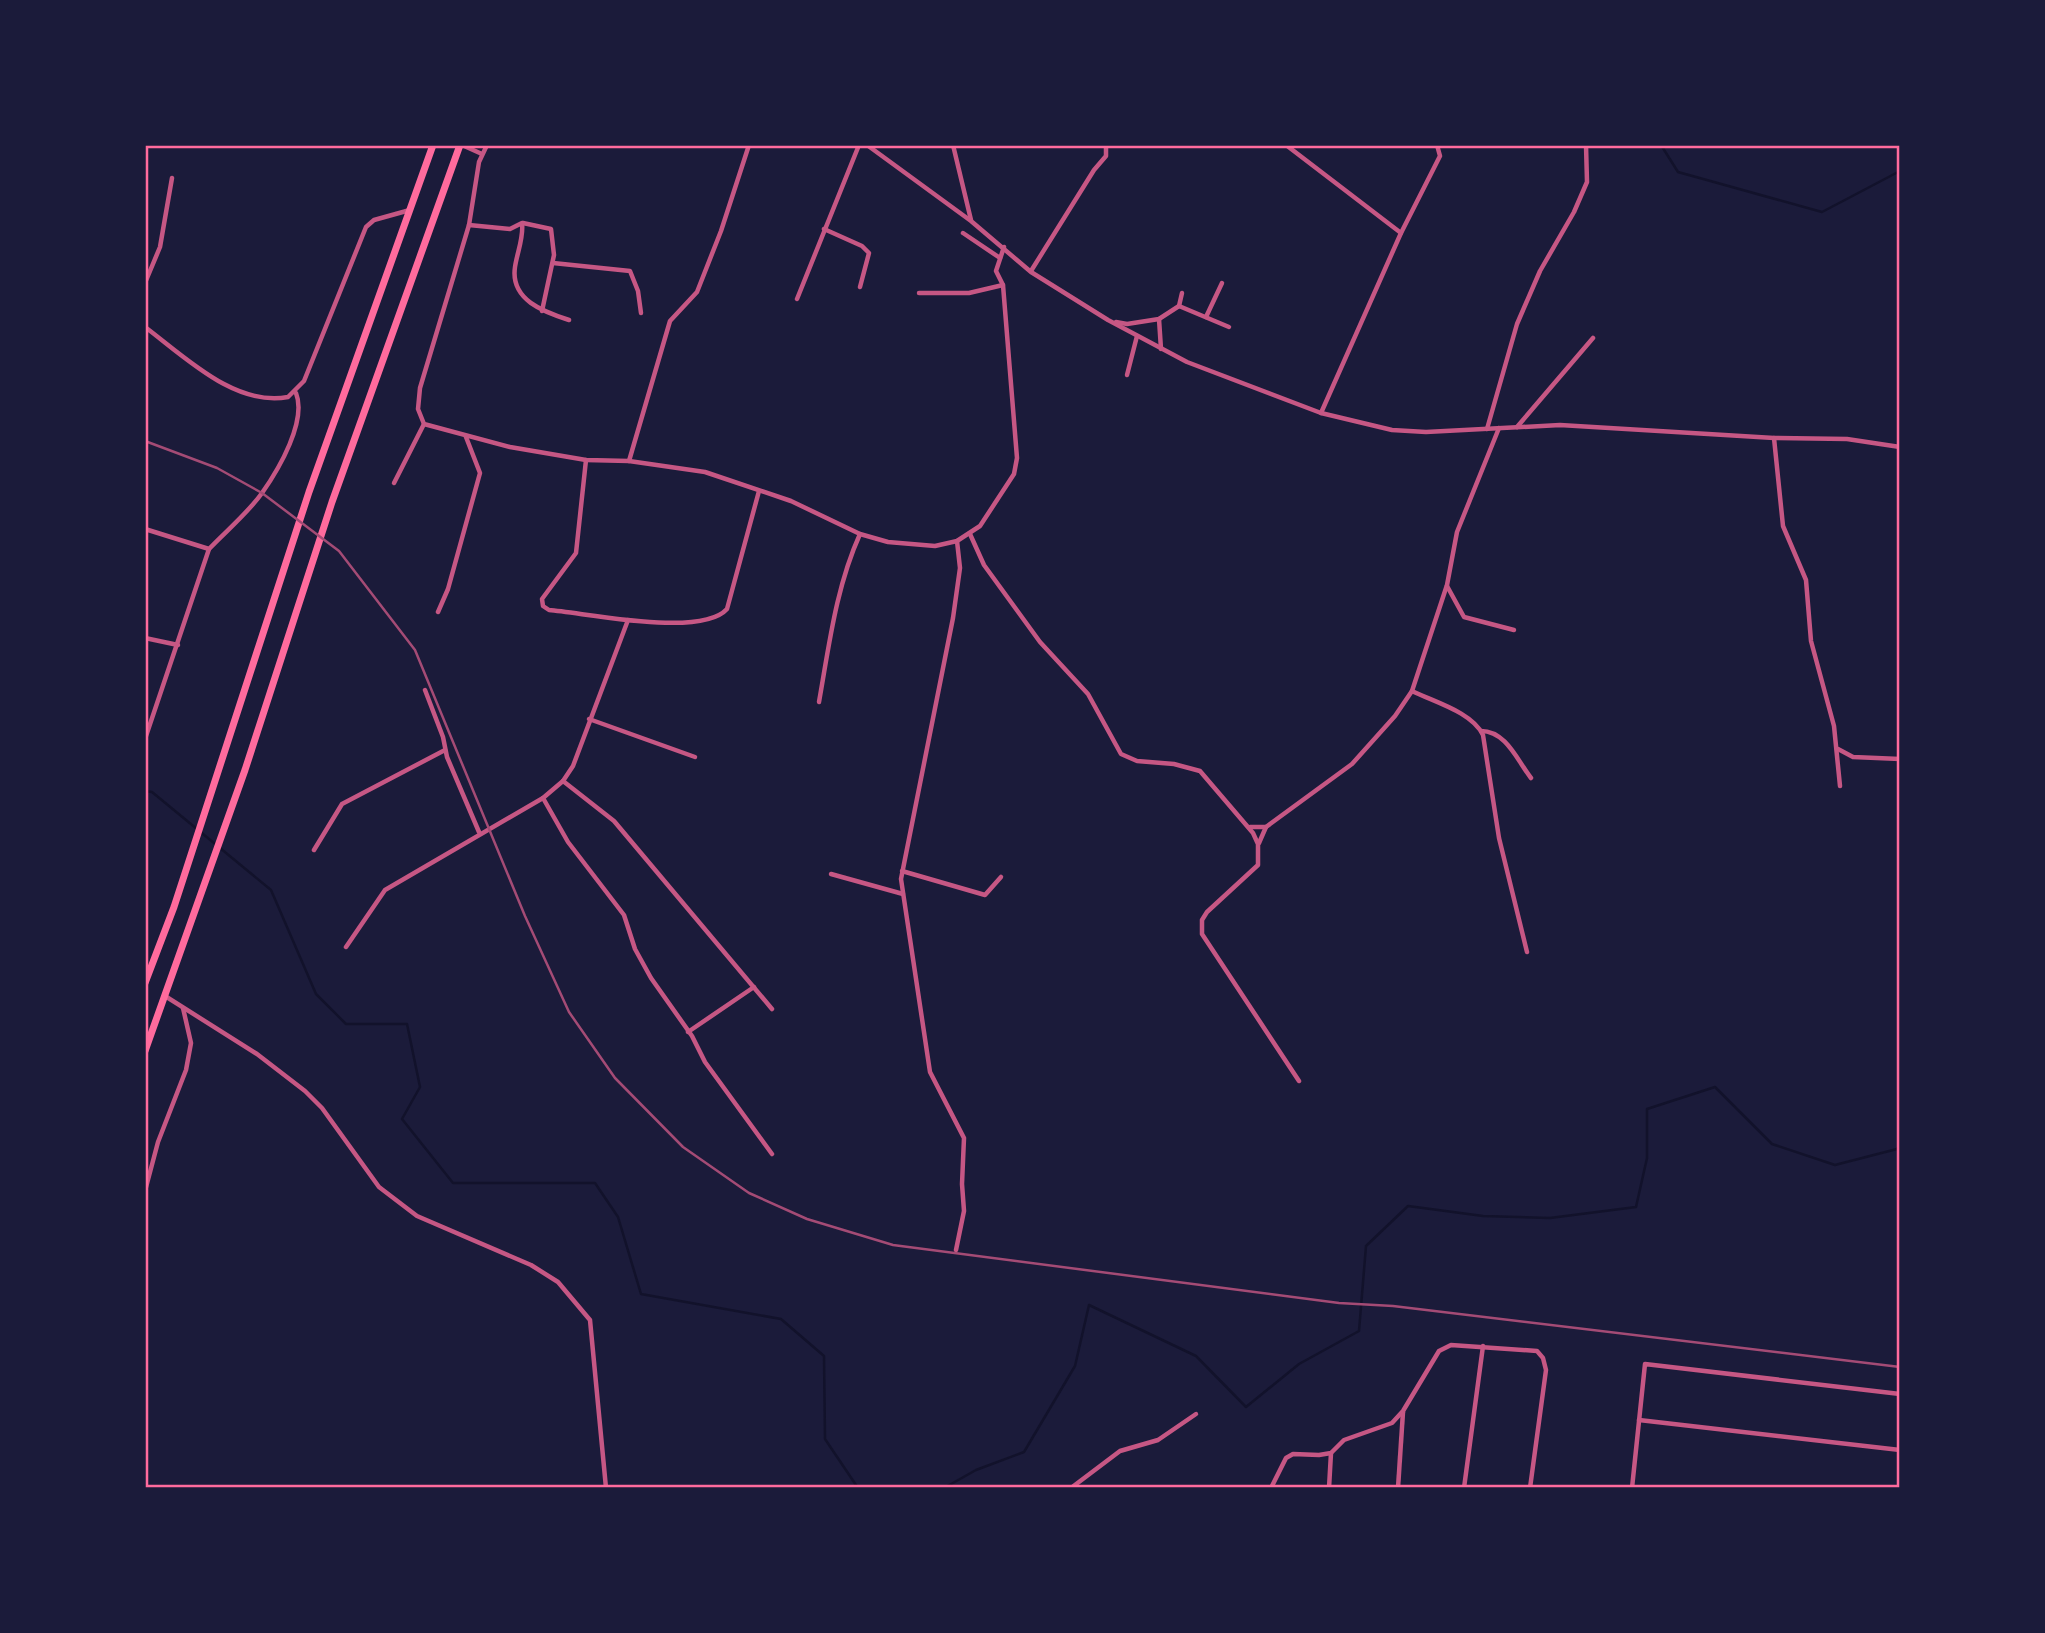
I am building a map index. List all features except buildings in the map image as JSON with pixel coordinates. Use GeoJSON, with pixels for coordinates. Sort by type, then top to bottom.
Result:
{"type":"FeatureCollection","features":[{"type":"Feature","properties":{"kind":"highway"},"geometry":{"type":"LineString","coordinates":[[145,983],[174,907],[309,492],[433,145]]}},
{"type":"Feature","properties":{"kind":"highway"},"geometry":{"type":"LineString","coordinates":[[145,1051],[245,771],[331,506],[461,145]]}},
{"type":"Feature","properties":{"kind":"street"},"geometry":{"type":"LineString","coordinates":[[461,145],[482,154]]}},
{"type":"Feature","properties":{"kind":"street"},"geometry":{"type":"LineString","coordinates":[[394,483],[424,424],[418,409],[420,388],[469,225],[486,145]]}},
{"type":"Feature","properties":{"kind":"street"},"geometry":{"type":"LineString","coordinates":[[629,461],[670,321],[697,292],[749,145]]}},
{"type":"Feature","properties":{"kind":"street"},"geometry":{"type":"LineString","coordinates":[[797,299],[859,145]]}},
{"type":"Feature","properties":{"kind":"street"},"geometry":{"type":"LineString","coordinates":[[867,145],[971,221],[1031,272],[1108,320],[1187,362],[1321,413],[1392,430],[1499,429],[1560,425],[1774,438],[1847,439],[1900,447]]}},
{"type":"Feature","properties":{"kind":"street"},"geometry":{"type":"LineString","coordinates":[[954,145],[971,221]]}},
{"type":"Feature","properties":{"kind":"street"},"geometry":{"type":"LineString","coordinates":[[1031,272],[1094,170],[1104,160],[1106,145]]}},
{"type":"Feature","properties":{"kind":"street"},"geometry":{"type":"LineString","coordinates":[[1286,145],[1401,233]]}},
{"type":"Feature","properties":{"kind":"street"},"geometry":{"type":"LineString","coordinates":[[1321,413],[1401,233],[1440,156],[1437,145]]}},
{"type":"Feature","properties":{"kind":"street"},"geometry":{"type":"LineString","coordinates":[[1487,429],[1517,324],[1540,271],[1574,212],[1587,182],[1586,145]]}},
{"type":"Feature","properties":{"kind":"street"},"geometry":{"type":"LineString","coordinates":[[145,283],[160,247],[172,178]]}},
{"type":"Feature","properties":{"kind":"street"},"geometry":{"type":"LineString","coordinates":[[145,327],[197,366],[243,393],[274,400],[296,393],[304,381],[366,227],[374,219],[410,211]]}},
{"type":"Feature","properties":{"kind":"street"},"geometry":{"type":"LineString","coordinates":[[469,225],[510,229],[522,223],[551,229],[553,263],[542,311]]}},
{"type":"Feature","properties":{"kind":"street"},"geometry":{"type":"LineString","coordinates":[[522,223],[515,273],[522,295],[542,311],[569,320]]}},
{"type":"Feature","properties":{"kind":"street"},"geometry":{"type":"LineString","coordinates":[[824,229],[862,246],[869,253],[860,287]]}},
{"type":"Feature","properties":{"kind":"street"},"geometry":{"type":"LineString","coordinates":[[964,233],[1000,258]]}},
{"type":"Feature","properties":{"kind":"street"},"geometry":{"type":"LineString","coordinates":[[424,424],[510,447],[586,460],[629,461],[705,472],[791,502],[860,534],[888,542],[935,546],[957,541],[970,534],[993,510],[1003,487],[1014,474],[1017,458],[1003,285],[996,271],[1004,247]]}},
{"type":"Feature","properties":{"kind":"street"},"geometry":{"type":"LineString","coordinates":[[553,263],[629,271],[638,291],[641,313]]}},
{"type":"Feature","properties":{"kind":"street"},"geometry":{"type":"LineString","coordinates":[[1206,317],[1222,283]]}},
{"type":"Feature","properties":{"kind":"street"},"geometry":{"type":"LineString","coordinates":[[919,293],[969,293],[1003,285]]}},
{"type":"Feature","properties":{"kind":"street"},"geometry":{"type":"LineString","coordinates":[[1108,320],[1128,324],[1159,320],[1179,306],[1182,293]]}},
{"type":"Feature","properties":{"kind":"street"},"geometry":{"type":"LineString","coordinates":[[1179,306],[1228,327]]}},
{"type":"Feature","properties":{"kind":"street"},"geometry":{"type":"LineString","coordinates":[[1159,320],[1161,349]]}},
{"type":"Feature","properties":{"kind":"street"},"geometry":{"type":"LineString","coordinates":[[1127,375],[1137,335]]}},
{"type":"Feature","properties":{"kind":"street"},"geometry":{"type":"LineString","coordinates":[[1516,427],[1593,338]]}},
{"type":"Feature","properties":{"kind":"street"},"geometry":{"type":"LineString","coordinates":[[145,739],[209,549],[262,493],[295,433],[300,415],[296,393]]}},
{"type":"Feature","properties":{"kind":"street"},"geometry":{"type":"LineString","coordinates":[[1300,1081],[1202,934],[1202,920],[1207,912],[1258,865],[1258,844],[1266,827],[1352,764],[1395,716],[1412,691],[1447,585],[1457,532],[1499,429]]}},
{"type":"Feature","properties":{"kind":"street"},"geometry":{"type":"LineString","coordinates":[[439,612],[480,473],[466,436]]}},
{"type":"Feature","properties":{"kind":"street"},"geometry":{"type":"LineString","coordinates":[[1774,438],[1783,526],[1806,580],[1811,641],[1828,699],[1840,786]]}},
{"type":"Feature","properties":{"kind":"street"},"geometry":{"type":"LineString","coordinates":[[586,460],[576,553],[542,599],[543,606],[548,610],[628,620],[698,623],[721,615],[727,609],[759,491]]}},
{"type":"Feature","properties":{"kind":"street"},"geometry":{"type":"LineString","coordinates":[[145,529],[209,549]]}},
{"type":"Feature","properties":{"kind":"street"},"geometry":{"type":"LineString","coordinates":[[819,702],[835,614],[850,557],[860,534]]}},
{"type":"Feature","properties":{"kind":"street"},"geometry":{"type":"LineString","coordinates":[[970,534],[984,565],[1040,642],[1088,694],[1121,754],[1137,761],[1174,764],[1200,771],[1249,827],[1258,844]]}},
{"type":"Feature","properties":{"kind":"street"},"geometry":{"type":"LineString","coordinates":[[956,1250],[964,1211],[964,1138],[930,1072],[902,871],[953,618],[960,568],[957,541]]}},
{"type":"Feature","properties":{"kind":"street"},"geometry":{"type":"LineString","coordinates":[[1447,585],[1464,617],[1514,630]]}},
{"type":"Feature","properties":{"kind":"street"},"geometry":{"type":"LineString","coordinates":[[346,947],[385,890],[480,832],[543,798],[563,781],[573,766],[628,620]]}},
{"type":"Feature","properties":{"kind":"street"},"geometry":{"type":"LineString","coordinates":[[145,638],[178,645]]}},
{"type":"Feature","properties":{"kind":"street"},"geometry":{"type":"LineString","coordinates":[[425,690],[445,750],[480,832]]}},
{"type":"Feature","properties":{"kind":"street"},"geometry":{"type":"LineString","coordinates":[[1412,691],[1465,717],[1481,731],[1487,749],[1499,838],[1527,952]]}},
{"type":"Feature","properties":{"kind":"street"},"geometry":{"type":"LineString","coordinates":[[589,719],[695,757]]}},
{"type":"Feature","properties":{"kind":"street"},"geometry":{"type":"LineString","coordinates":[[1481,731],[1490,731],[1503,739],[1531,778]]}},
{"type":"Feature","properties":{"kind":"street"},"geometry":{"type":"LineString","coordinates":[[1837,749],[1853,757],[1900,759]]}},
{"type":"Feature","properties":{"kind":"street"},"geometry":{"type":"LineString","coordinates":[[314,850],[342,804],[445,750]]}},
{"type":"Feature","properties":{"kind":"street"},"geometry":{"type":"LineString","coordinates":[[563,781],[614,821],[772,1009]]}},
{"type":"Feature","properties":{"kind":"street"},"geometry":{"type":"LineString","coordinates":[[543,798],[568,842],[624,915],[635,949],[705,1062],[772,1154]]}},
{"type":"Feature","properties":{"kind":"street"},"geometry":{"type":"LineString","coordinates":[[1249,827],[1266,827]]}},
{"type":"Feature","properties":{"kind":"street"},"geometry":{"type":"LineString","coordinates":[[902,871],[985,895],[1001,877]]}},
{"type":"Feature","properties":{"kind":"street"},"geometry":{"type":"LineString","coordinates":[[831,874],[904,895]]}},
{"type":"Feature","properties":{"kind":"street"},"geometry":{"type":"LineString","coordinates":[[688,1031],[754,987]]}},
{"type":"Feature","properties":{"kind":"street"},"geometry":{"type":"LineString","coordinates":[[165,996],[257,1054],[306,1091],[322,1108],[379,1187],[417,1216],[531,1265],[558,1282],[590,1320],[606,1488]]}},
{"type":"Feature","properties":{"kind":"street"},"geometry":{"type":"LineString","coordinates":[[145,1191],[158,1142],[186,1070],[191,1043],[183,1007]]}},
{"type":"Feature","properties":{"kind":"street"},"geometry":{"type":"LineString","coordinates":[[1329,1488],[1331,1453],[1344,1440],[1392,1423],[1403,1411],[1439,1351],[1451,1345],[1537,1351],[1544,1358],[1546,1370],[1530,1488]]}},
{"type":"Feature","properties":{"kind":"street"},"geometry":{"type":"LineString","coordinates":[[1464,1488],[1483,1346]]}},
{"type":"Feature","properties":{"kind":"street"},"geometry":{"type":"LineString","coordinates":[[1632,1488],[1645,1364],[1900,1394]]}},
{"type":"Feature","properties":{"kind":"street"},"geometry":{"type":"LineString","coordinates":[[1398,1488],[1403,1411]]}},
{"type":"Feature","properties":{"kind":"street"},"geometry":{"type":"LineString","coordinates":[[1072,1488],[1120,1451],[1158,1440],[1196,1414]]}},
{"type":"Feature","properties":{"kind":"street"},"geometry":{"type":"LineString","coordinates":[[1639,1420],[1900,1450]]}},
{"type":"Feature","properties":{"kind":"street"},"geometry":{"type":"LineString","coordinates":[[1270,1488],[1286,1458],[1293,1454],[1331,1453]]}},
{"type":"Feature","properties":{"kind":"waterway"},"geometry":{"type":"LineString","coordinates":[[1661,145],[1678,172],[1822,212],[1900,171]]}},
{"type":"Feature","properties":{"kind":"waterway"},"geometry":{"type":"LineString","coordinates":[[145,791],[152,792],[271,890],[316,994],[346,1024],[407,1024],[420,1087],[402,1119],[453,1183],[595,1183],[618,1217],[641,1294],[781,1319],[824,1356],[825,1439],[858,1488]]}},
{"type":"Feature","properties":{"kind":"waterway"},"geometry":{"type":"LineString","coordinates":[[944,1488],[976,1470],[1024,1452],[1075,1366],[1089,1305],[1196,1356],[1246,1407],[1299,1364],[1359,1331],[1366,1246],[1408,1206],[1483,1216],[1550,1218],[1636,1207],[1647,1158],[1647,1109],[1715,1087],[1772,1144],[1835,1165],[1897,1149],[1900,1145]]}},
{"type":"Feature","properties":{"kind":"railway"},"geometry":{"type":"LineString","coordinates":[[145,441],[217,468],[262,493],[339,551],[415,650],[525,916],[569,1012],[615,1078],[683,1147],[749,1193],[807,1219],[893,1245],[1339,1303],[1393,1306],[1900,1367]]}}]}
